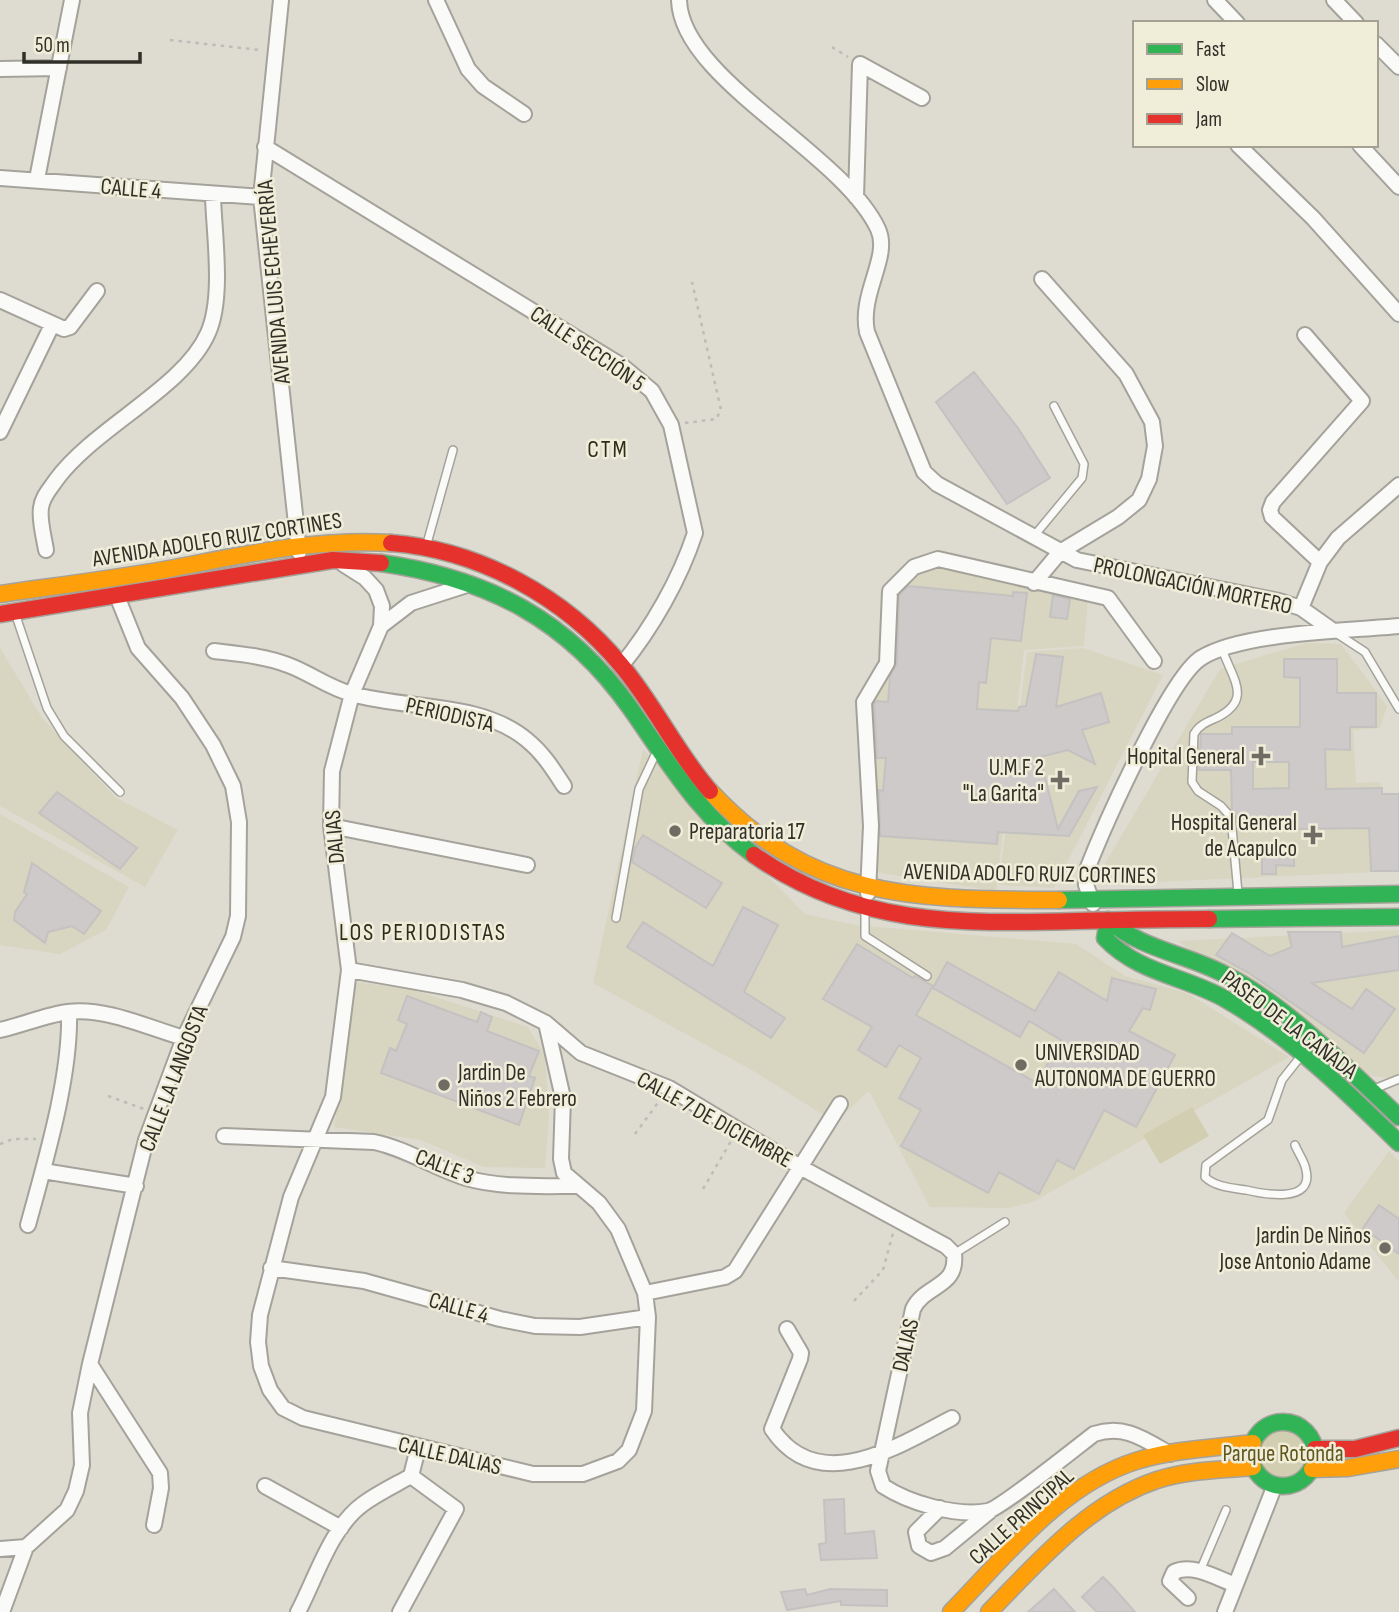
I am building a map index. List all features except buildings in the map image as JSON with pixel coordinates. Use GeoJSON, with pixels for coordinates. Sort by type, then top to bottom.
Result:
{"type":"FeatureCollection","features":[{"type":"Feature","properties":{"kind":"main road","name":"AVENIDA ADOLFO RUIZ CORTINES"},"geometry":{"type":"LineString","coordinates":[[0,594],[118,578],[298,545],[361,540],[426,547],[485,565],[529,586],[567,612],[621,666],[695,774],[719,802],[755,834],[796,860],[845,882],[931,898],[1090,901],[1399,894]]}},
{"type":"Feature","properties":{"kind":"main road","name":"AVENIDA ADOLFO RUIZ CORTINES"},"geometry":{"type":"LineString","coordinates":[[7,614],[333,560],[377,561],[425,568],[476,583],[516,601],[581,649],[611,682],[696,802],[726,833],[765,863],[808,887],[866,909],[909,918],[944,920],[1399,917]]}},
{"type":"Feature","properties":{"kind":"main road","name":"PASEO DE LA CAÑADA"},"geometry":{"type":"LineString","coordinates":[[1108,920],[1105,938],[1116,953],[1139,965],[1209,990],[1301,1056],[1399,1143]]}},
{"type":"Feature","properties":{"kind":"main road","name":"PASEO DE LA CAÑADA"},"geometry":{"type":"LineString","coordinates":[[1108,920],[1126,936],[1223,972],[1242,984],[1321,1044],[1399,1117]]}},
{"type":"Feature","properties":{"kind":"main road"},"geometry":{"type":"LineString","coordinates":[[1312,1469],[1315,1449],[1310,1435],[1298,1425],[1283,1421],[1268,1425],[1257,1435],[1251,1458],[1254,1467],[1260,1477],[1275,1485],[1294,1484],[1312,1469],[1348,1468],[1399,1459]]}},
{"type":"Feature","properties":{"kind":"main road"},"geometry":{"type":"LineString","coordinates":[[1315,1449],[1355,1449],[1399,1438]]}},
{"type":"Feature","properties":{"kind":"main road","name":"CALLE PRINCIPAL"},"geometry":{"type":"LineString","coordinates":[[951,1612],[1072,1494],[1109,1472],[1169,1454],[1253,1443]]}},
{"type":"Feature","properties":{"kind":"main road","name":"CALLE PRINCIPAL"},"geometry":{"type":"LineString","coordinates":[[989,1612],[1086,1515],[1122,1494],[1157,1480],[1193,1472],[1254,1467]]}},
{"type":"Feature","properties":{"kind":"street"},"geometry":{"type":"LineString","coordinates":[[37,179],[72,0]]}},
{"type":"Feature","properties":{"kind":"street","name":"AVENIDA LUIS ECHEVERRÍA"},"geometry":{"type":"LineString","coordinates":[[281,0],[261,197],[300,564]]}},
{"type":"Feature","properties":{"kind":"street"},"geometry":{"type":"LineString","coordinates":[[436,0],[468,69],[483,86],[524,114]]}},
{"type":"Feature","properties":{"kind":"street","name":"PROLONGACIÓN MORTERO"},"geometry":{"type":"LineString","coordinates":[[679,0],[685,26],[697,47],[715,69],[821,159],[856,197],[878,229],[882,243],[864,304],[867,332],[924,472],[937,484],[1060,551],[1092,565],[1301,608],[1332,630]]}},
{"type":"Feature","properties":{"kind":"street"},"geometry":{"type":"LineString","coordinates":[[1215,0],[1235,21]]}},
{"type":"Feature","properties":{"kind":"street"},"geometry":{"type":"LineString","coordinates":[[1334,0],[1354,21]]}},
{"type":"Feature","properties":{"kind":"street"},"geometry":{"type":"LineString","coordinates":[[1378,46],[1399,67]]}},
{"type":"Feature","properties":{"kind":"street"},"geometry":{"type":"LineString","coordinates":[[856,197],[860,64],[922,98]]}},
{"type":"Feature","properties":{"kind":"street"},"geometry":{"type":"LineString","coordinates":[[0,69],[59,68]]}},
{"type":"Feature","properties":{"kind":"street","name":"CALLE SECCIÓN 5"},"geometry":{"type":"LineString","coordinates":[[265,147],[622,366],[652,391],[671,425],[695,533],[690,549],[643,638],[621,666]]}},
{"type":"Feature","properties":{"kind":"street"},"geometry":{"type":"LineString","coordinates":[[1240,147],[1314,218],[1399,314]]}},
{"type":"Feature","properties":{"kind":"street"},"geometry":{"type":"LineString","coordinates":[[1362,147],[1399,187]]}},
{"type":"Feature","properties":{"kind":"street","name":"CALLE 4"},"geometry":{"type":"LineString","coordinates":[[0,178],[37,179],[213,196],[261,197]]}},
{"type":"Feature","properties":{"kind":"street"},"geometry":{"type":"LineString","coordinates":[[46,550],[40,509],[43,498],[64,469],[85,446],[183,366],[208,334],[215,309],[213,196]]}},
{"type":"Feature","properties":{"kind":"street"},"geometry":{"type":"LineString","coordinates":[[1034,583],[1060,551],[1139,500],[1149,480],[1155,446],[1152,422],[1126,374],[1042,279]]}},
{"type":"Feature","properties":{"kind":"street"},"geometry":{"type":"LineString","coordinates":[[0,300],[52,325],[70,327],[97,291]]}},
{"type":"Feature","properties":{"kind":"street"},"geometry":{"type":"LineString","coordinates":[[0,432],[52,325]]}},
{"type":"Feature","properties":{"kind":"street"},"geometry":{"type":"LineString","coordinates":[[1305,335],[1362,401],[1273,502],[1270,510],[1272,517],[1320,562]]}},
{"type":"Feature","properties":{"kind":"street"},"geometry":{"type":"LineString","coordinates":[[1301,608],[1320,562],[1338,538],[1399,485]]}},
{"type":"Feature","properties":{"kind":"street"},"geometry":{"type":"LineString","coordinates":[[866,909],[871,826],[863,702],[887,663],[890,592],[914,567],[937,559],[1108,598],[1154,661]]}},
{"type":"Feature","properties":{"kind":"street"},"geometry":{"type":"LineString","coordinates":[[333,560],[365,578],[376,590],[382,606],[381,626]]}},
{"type":"Feature","properties":{"kind":"street"},"geometry":{"type":"LineString","coordinates":[[381,626],[411,603],[476,583]]}},
{"type":"Feature","properties":{"kind":"street","name":"CALLE LA LANGOSTA"},"geometry":{"type":"LineString","coordinates":[[26,1547],[67,1510],[76,1491],[82,1465],[80,1413],[90,1364],[155,1112],[184,1038],[233,937],[239,916],[239,822],[233,786],[213,745],[182,698],[138,648],[117,596]]}},
{"type":"Feature","properties":{"kind":"street","name":"DALIAS"},"geometry":{"type":"LineString","coordinates":[[283,1408],[270,1390],[261,1366],[258,1342],[260,1315],[291,1197],[333,1097],[349,970],[331,826],[332,771],[352,694],[381,626]]}},
{"type":"Feature","properties":{"kind":"street"},"geometry":{"type":"LineString","coordinates":[[1108,920],[1090,901],[1086,872],[1174,687],[1200,658],[1222,649],[1332,630],[1399,626]]}},
{"type":"Feature","properties":{"kind":"street","name":"PERIODISTA"},"geometry":{"type":"LineString","coordinates":[[214,651],[263,657],[289,665],[352,694],[474,716],[497,723],[525,738],[545,757],[564,786]]}},
{"type":"Feature","properties":{"kind":"street"},"geometry":{"type":"LineString","coordinates":[[331,826],[527,864]]}},
{"type":"Feature","properties":{"kind":"street","name":"CALLE 7 DE DICIEMBRE"},"geometry":{"type":"LineString","coordinates":[[349,970],[462,990],[506,1003],[545,1023],[581,1053],[669,1088],[802,1168],[946,1246],[954,1254]]}},
{"type":"Feature","properties":{"kind":"street"},"geometry":{"type":"LineString","coordinates":[[0,1030],[69,1012],[113,1017],[184,1038]]}},
{"type":"Feature","properties":{"kind":"street"},"geometry":{"type":"LineString","coordinates":[[28,1225],[43,1171],[70,1039],[69,1012]]}},
{"type":"Feature","properties":{"kind":"street"},"geometry":{"type":"LineString","coordinates":[[545,1023],[563,1098],[561,1160],[564,1174],[599,1203],[618,1229],[645,1293],[648,1317]]}},
{"type":"Feature","properties":{"kind":"street"},"geometry":{"type":"LineString","coordinates":[[645,1293],[726,1277],[735,1271],[802,1168],[839,1104]]}},
{"type":"Feature","properties":{"kind":"street"},"geometry":{"type":"LineString","coordinates":[[224,1136],[316,1142]]}},
{"type":"Feature","properties":{"kind":"street","name":"CALLE 3"},"geometry":{"type":"LineString","coordinates":[[316,1142],[374,1142],[398,1147],[464,1177],[480,1181],[576,1186]]}},
{"type":"Feature","properties":{"kind":"street"},"geometry":{"type":"LineString","coordinates":[[43,1171],[136,1186]]}},
{"type":"Feature","properties":{"kind":"street","name":"DALIAS"},"geometry":{"type":"LineString","coordinates":[[881,1455],[913,1309],[923,1294],[943,1285],[952,1275],[954,1254]]}},
{"type":"Feature","properties":{"kind":"street","name":"CALLE 4"},"geometry":{"type":"LineString","coordinates":[[271,1268],[364,1281],[499,1319],[535,1326],[580,1327],[648,1317]]}},
{"type":"Feature","properties":{"kind":"street","name":"CALLE DALIAS"},"geometry":{"type":"LineString","coordinates":[[283,1408],[303,1418],[533,1474],[583,1474],[618,1461],[629,1450],[645,1411],[648,1317]]}},
{"type":"Feature","properties":{"kind":"street"},"geometry":{"type":"LineString","coordinates":[[788,1329],[801,1353],[800,1359],[772,1422],[776,1434],[796,1451],[817,1462],[842,1464],[881,1455],[952,1418]]}},
{"type":"Feature","properties":{"kind":"street"},"geometry":{"type":"LineString","coordinates":[[90,1364],[160,1473],[154,1525]]}},
{"type":"Feature","properties":{"kind":"street"},"geometry":{"type":"LineString","coordinates":[[940,1508],[916,1532],[919,1546],[931,1553],[945,1548],[1094,1434],[1110,1429],[1138,1437],[1169,1454],[1193,1472]]}},
{"type":"Feature","properties":{"kind":"street"},"geometry":{"type":"LineString","coordinates":[[298,1612],[341,1528],[363,1504],[411,1476],[418,1448]]}},
{"type":"Feature","properties":{"kind":"street"},"geometry":{"type":"LineString","coordinates":[[881,1455],[878,1479],[883,1486],[940,1508],[990,1511]]}},
{"type":"Feature","properties":{"kind":"street"},"geometry":{"type":"LineString","coordinates":[[400,1612],[456,1509],[411,1476]]}},
{"type":"Feature","properties":{"kind":"street"},"geometry":{"type":"LineString","coordinates":[[1225,1612],[1275,1485]]}},
{"type":"Feature","properties":{"kind":"street"},"geometry":{"type":"LineString","coordinates":[[265,1486],[341,1528]]}},
{"type":"Feature","properties":{"kind":"street"},"geometry":{"type":"LineString","coordinates":[[0,1549],[26,1547],[2,1612]]}},
{"type":"Feature","properties":{"kind":"street"},"geometry":{"type":"LineString","coordinates":[[1188,1598],[1170,1581],[1170,1577],[1180,1569],[1200,1571],[1235,1586]]}},
{"type":"Feature","properties":{"kind":"lane"},"geometry":{"type":"LineString","coordinates":[[1034,536],[1082,478],[1084,464],[1054,406]]}},
{"type":"Feature","properties":{"kind":"lane"},"geometry":{"type":"LineString","coordinates":[[426,547],[453,450]]}},
{"type":"Feature","properties":{"kind":"lane"},"geometry":{"type":"LineString","coordinates":[[7,614],[47,708],[64,736],[120,792]]}},
{"type":"Feature","properties":{"kind":"lane"},"geometry":{"type":"LineString","coordinates":[[1332,630],[1365,652],[1399,709]]}},
{"type":"Feature","properties":{"kind":"lane"},"geometry":{"type":"LineString","coordinates":[[1222,649],[1238,692],[1237,704],[1231,710],[1198,727],[1194,734],[1192,782],[1198,791],[1221,806],[1231,817],[1238,896]]}},
{"type":"Feature","properties":{"kind":"lane"},"geometry":{"type":"LineString","coordinates":[[616,918],[639,789],[659,749]]}},
{"type":"Feature","properties":{"kind":"lane"},"geometry":{"type":"LineString","coordinates":[[866,909],[865,936],[927,976]]}},
{"type":"Feature","properties":{"kind":"lane"},"geometry":{"type":"LineString","coordinates":[[1294,1145],[1306,1169],[1306,1177],[1299,1189],[1284,1196],[1215,1184],[1204,1172],[1206,1165],[1268,1120],[1282,1080],[1301,1056]]}},
{"type":"Feature","properties":{"kind":"lane"},"geometry":{"type":"LineString","coordinates":[[1372,1091],[1399,1079]]}},
{"type":"Feature","properties":{"kind":"lane"},"geometry":{"type":"LineString","coordinates":[[954,1254],[1005,1222]]}},
{"type":"Feature","properties":{"kind":"lane"},"geometry":{"type":"LineString","coordinates":[[1200,1571],[1226,1510]]}},
{"type":"Feature","properties":{"kind":"path"},"geometry":{"type":"LineString","coordinates":[[170,40],[274,52]]}},
{"type":"Feature","properties":{"kind":"path"},"geometry":{"type":"LineString","coordinates":[[832,47],[860,64]]}},
{"type":"Feature","properties":{"kind":"path"},"geometry":{"type":"LineString","coordinates":[[671,425],[716,419],[721,410],[692,282]]}},
{"type":"Feature","properties":{"kind":"path"},"geometry":{"type":"LineString","coordinates":[[635,1134],[669,1088]]}},
{"type":"Feature","properties":{"kind":"path"},"geometry":{"type":"LineString","coordinates":[[108,1096],[155,1112]]}},
{"type":"Feature","properties":{"kind":"path"},"geometry":{"type":"LineString","coordinates":[[703,1189],[738,1129]]}},
{"type":"Feature","properties":{"kind":"path"},"geometry":{"type":"LineString","coordinates":[[0,1144],[22,1138],[50,1139]]}},
{"type":"Feature","properties":{"kind":"path"},"geometry":{"type":"LineString","coordinates":[[854,1301],[883,1270],[897,1220]]}},
{"type":"Feature","properties":{"kind":"shaded area"},"geometry":{"type":"Polygon","coordinates":[[[938,561],[1088,598],[1084,646],[1024,650],[996,891],[874,872],[865,703],[889,664],[891,592],[916,569],[938,561]]]}},
{"type":"Feature","properties":{"kind":"shaded area","name":"Hopital General"},"geometry":{"type":"Polygon","coordinates":[[[1306,643],[1341,644],[1387,706],[1380,728],[1353,730],[1356,783],[1380,782],[1399,871],[1110,884],[1100,872],[1220,669],[1306,643]]]}},
{"type":"Feature","properties":{"kind":"shaded area"},"geometry":{"type":"Polygon","coordinates":[[[0,648],[42,718],[115,797],[178,830],[145,887],[0,806],[0,648]]]}},
{"type":"Feature","properties":{"kind":"shaded area","name":"U.M.F 2 \"La Garita\""},"geometry":{"type":"Polygon","coordinates":[[[1083,648],[1163,675],[1054,888],[999,885],[1027,652],[1083,648]]]}},
{"type":"Feature","properties":{"kind":"shaded area","name":"UNIVERSIDAD AUTONOMA DE GUERRO"},"geometry":{"type":"Polygon","coordinates":[[[643,749],[805,914],[855,925],[1076,944],[1125,976],[1187,993],[1289,1057],[1033,1202],[1008,1208],[930,1207],[869,1091],[835,1122],[757,1073],[593,983],[643,749]]]}},
{"type":"Feature","properties":{"kind":"shaded area"},"geometry":{"type":"Polygon","coordinates":[[[0,814],[129,887],[106,930],[60,954],[0,945],[0,814]]]}},
{"type":"Feature","properties":{"kind":"shaded area"},"geometry":{"type":"Polygon","coordinates":[[[1399,930],[1399,1084],[1393,1079],[1367,1075],[1178,941],[1399,930]]]}},
{"type":"Feature","properties":{"kind":"shaded area","name":"Jardin De Niños 2 Febrero"},"geometry":{"type":"Polygon","coordinates":[[[356,982],[414,990],[528,1027],[545,1055],[549,1116],[545,1168],[484,1167],[421,1140],[334,1127],[356,982]]]}},
{"type":"Feature","properties":{"kind":"shaded area","name":"Jardin De Niños Jose Antonio Adame"},"geometry":{"type":"Polygon","coordinates":[[[1389,1151],[1399,1161],[1399,1282],[1344,1213],[1389,1151]]]}},
{"type":"Feature","properties":{"kind":"green space"},"geometry":{"type":"Polygon","coordinates":[[[1192,1107],[1209,1136],[1160,1164],[1143,1135],[1192,1107]]]}},
{"type":"Feature","properties":{"kind":"green space","name":"Parque Rotonda"},"geometry":{"type":"Polygon","coordinates":[[[1283,1427],[1300,1435],[1308,1452],[1300,1469],[1283,1477],[1266,1469],[1258,1452],[1266,1435],[1283,1427]]]}},
{"type":"Feature","properties":{"kind":"traffic: fast"},"geometry":{"type":"LineString","coordinates":[[381,563],[456,579],[490,592],[552,627],[580,650],[607,678],[701,805],[717,823],[754,855]]}},
{"type":"Feature","properties":{"kind":"traffic: fast"},"geometry":{"type":"LineString","coordinates":[[1059,900],[1399,894]]}},
{"type":"Feature","properties":{"kind":"traffic: fast"},"geometry":{"type":"LineString","coordinates":[[1209,919],[1399,917]]}},
{"type":"Feature","properties":{"kind":"traffic: fast"},"geometry":{"type":"LineString","coordinates":[[1108,920],[1105,938],[1118,950],[1148,967],[1211,992],[1251,1015],[1317,1066],[1399,1143]]}},
{"type":"Feature","properties":{"kind":"traffic: fast"},"geometry":{"type":"LineString","coordinates":[[1108,920],[1149,945],[1224,974],[1270,1002],[1316,1039],[1399,1117]]}},
{"type":"Feature","properties":{"kind":"traffic: fast"},"geometry":{"type":"LineString","coordinates":[[1283,1422],[1295,1424],[1306,1431],[1313,1442],[1315,1454],[1313,1466],[1306,1477],[1295,1484],[1283,1486],[1271,1484],[1260,1477],[1253,1466],[1251,1454],[1253,1442],[1260,1431],[1271,1424],[1283,1422]]}},
{"type":"Feature","properties":{"kind":"traffic: slow"},"geometry":{"type":"LineString","coordinates":[[0,594],[148,573],[307,545],[391,543]]}},
{"type":"Feature","properties":{"kind":"traffic: slow"},"geometry":{"type":"LineString","coordinates":[[710,791],[749,828],[788,855],[829,874],[871,887],[914,894],[1008,900],[1059,900]]}},
{"type":"Feature","properties":{"kind":"traffic: slow"},"geometry":{"type":"LineString","coordinates":[[951,1612],[1035,1525],[1058,1505],[1108,1472],[1165,1454],[1253,1443]]}},
{"type":"Feature","properties":{"kind":"traffic: slow"},"geometry":{"type":"LineString","coordinates":[[1312,1469],[1348,1468],[1399,1459]]}},
{"type":"Feature","properties":{"kind":"traffic: slow"},"geometry":{"type":"LineString","coordinates":[[989,1612],[1065,1536],[1109,1503],[1132,1490],[1181,1474],[1253,1467]]}},
{"type":"Feature","properties":{"kind":"traffic: jam"},"geometry":{"type":"LineString","coordinates":[[391,543],[457,555],[488,567],[547,598],[574,618],[599,641],[633,680],[710,791]]}},
{"type":"Feature","properties":{"kind":"traffic: jam"},"geometry":{"type":"LineString","coordinates":[[0,614],[333,560],[381,563]]}},
{"type":"Feature","properties":{"kind":"traffic: jam"},"geometry":{"type":"LineString","coordinates":[[754,855],[792,878],[830,896],[909,916],[990,922],[1209,919]]}},
{"type":"Feature","properties":{"kind":"traffic: jam"},"geometry":{"type":"LineString","coordinates":[[1315,1449],[1355,1449],[1399,1438]]}},
{"type":"Feature","properties":{"kind":"place","name":"Hopital General"},"geometry":{"type":"Point","coordinates":[1261,756]}},
{"type":"Feature","properties":{"kind":"place","name":"U.M.F 2 \"La Garita\""},"geometry":{"type":"Point","coordinates":[1060,780]}},
{"type":"Feature","properties":{"kind":"place","name":"Preparatoria 17"},"geometry":{"type":"Point","coordinates":[675,831]}},
{"type":"Feature","properties":{"kind":"place","name":"Hospital General de Acapulco"},"geometry":{"type":"Point","coordinates":[1313,835]}},
{"type":"Feature","properties":{"kind":"place","name":"UNIVERSIDAD AUTONOMA DE GUERRO"},"geometry":{"type":"Point","coordinates":[1021,1065]}},
{"type":"Feature","properties":{"kind":"place","name":"Jardin De Niños 2 Febrero"},"geometry":{"type":"Point","coordinates":[444,1085]}},
{"type":"Feature","properties":{"kind":"place","name":"Jardin De Niños Jose Antonio Adame"},"geometry":{"type":"Point","coordinates":[1385,1248]}},
{"type":"Feature","properties":{"kind":"district","name":"CTM"},"geometry":{"type":"Point","coordinates":[608,449]}},
{"type":"Feature","properties":{"kind":"district","name":"LOS PERIODISTAS"},"geometry":{"type":"Point","coordinates":[423,932]}}]}
